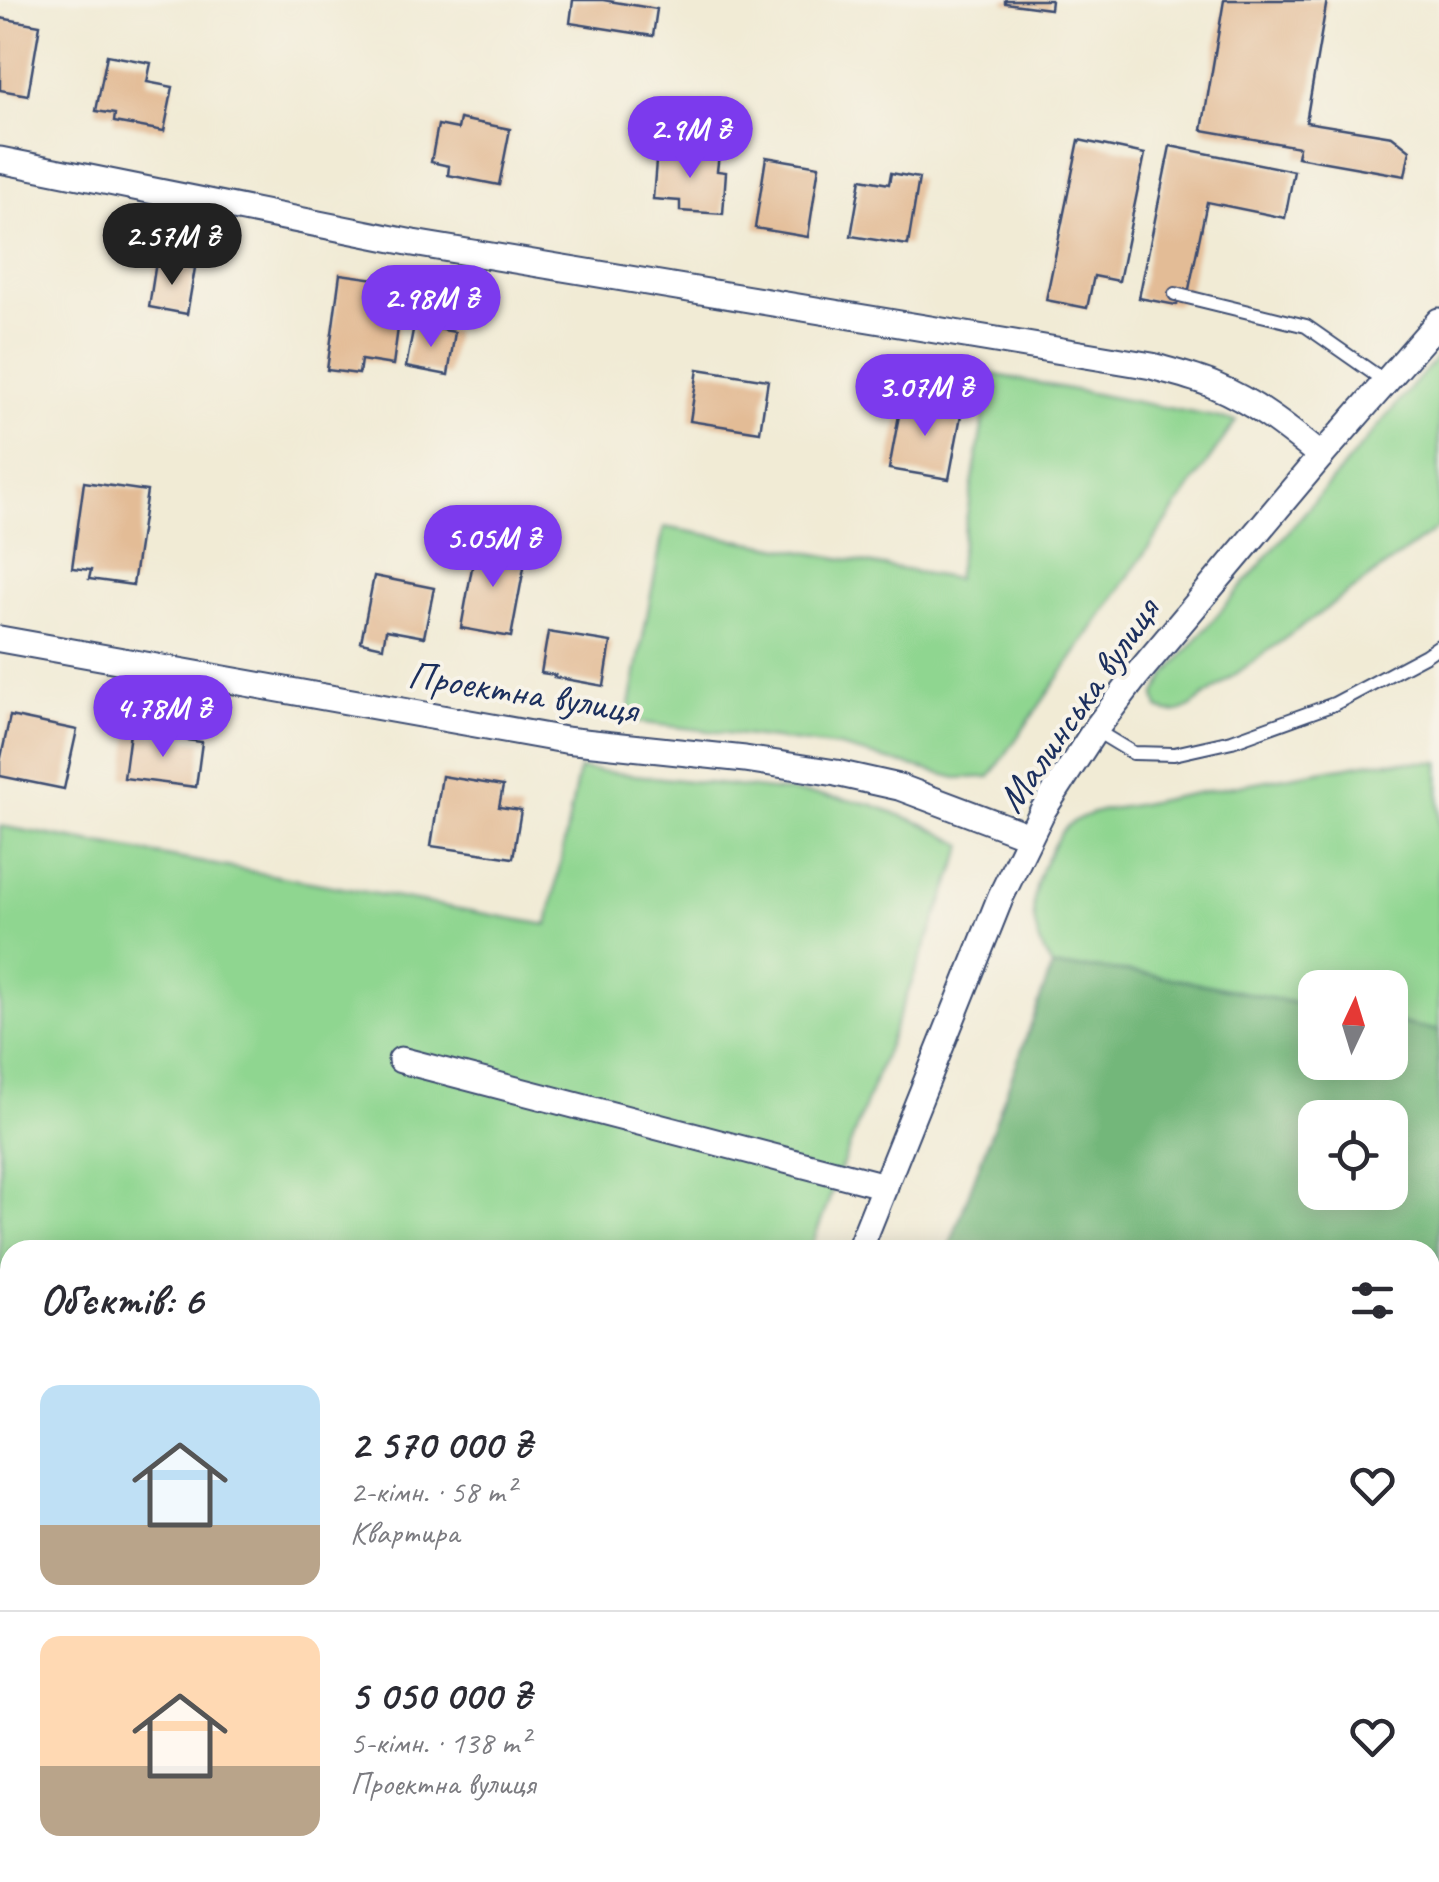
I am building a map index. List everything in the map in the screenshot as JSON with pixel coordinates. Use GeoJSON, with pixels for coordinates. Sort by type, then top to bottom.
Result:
{"type":"FeatureCollection","features":[{"type":"Feature","properties":{"kind":"street"},"geometry":{"type":"LineString","coordinates":[[0,160],[413,243],[1152,366],[1212,385],[1256,407],[1320,456]]}},
{"type":"Feature","properties":{"kind":"street","name":"Малинська вулиця"},"geometry":{"type":"LineString","coordinates":[[863,1240],[1029,836],[1096,730],[1136,676],[1439,321]]}},
{"type":"Feature","properties":{"kind":"street","name":"Проектна вулиця"},"geometry":{"type":"LineString","coordinates":[[0,639],[565,740],[836,773],[899,787],[1029,836]]}},
{"type":"Feature","properties":{"kind":"street"},"geometry":{"type":"LineString","coordinates":[[401,1060],[885,1186]]}},
{"type":"Feature","properties":{"kind":"lane"},"geometry":{"type":"LineString","coordinates":[[1175,294],[1306,326],[1386,382]]}},
{"type":"Feature","properties":{"kind":"lane"},"geometry":{"type":"LineString","coordinates":[[1096,730],[1132,753],[1174,754],[1232,741],[1334,704],[1439,646]]}},
{"type":"Feature","properties":{"kind":"green space"},"geometry":{"type":"Polygon","coordinates":[[[1439,355],[1439,527],[1190,707],[1174,713],[1158,708],[1155,696],[1167,674],[1439,355]]]}},
{"type":"Feature","properties":{"kind":"green space"},"geometry":{"type":"Polygon","coordinates":[[[991,374],[1236,421],[990,777],[956,778],[840,747],[627,721],[664,527],[956,579],[991,374]]]}},
{"type":"Feature","properties":{"kind":"green space"},"geometry":{"type":"Polygon","coordinates":[[[1372,762],[1439,762],[1439,1031],[1408,1025],[1408,970],[1298,970],[1298,1004],[1151,975],[1052,967],[1038,938],[1034,896],[1042,867],[1062,832],[1073,822],[1108,809],[1372,762]]]}},
{"type":"Feature","properties":{"kind":"green space"},"geometry":{"type":"Polygon","coordinates":[[[579,769],[871,804],[964,845],[814,1240],[0,1240],[0,826],[548,925],[579,769]]]}},
{"type":"Feature","properties":{"kind":"green space"},"geometry":{"type":"Polygon","coordinates":[[[1052,967],[1151,975],[1298,1004],[1298,1080],[1408,1080],[1408,1025],[1439,1031],[1439,1240],[952,1240],[1052,967]]]}},
{"type":"Feature","properties":{"kind":"building"},"geometry":{"type":"Polygon","coordinates":[[[573,0],[603,0],[657,9],[653,36],[570,23],[573,0]]]}},
{"type":"Feature","properties":{"kind":"building"},"geometry":{"type":"Polygon","coordinates":[[[1005,0],[1051,0],[1050,9],[1005,0]]]}},
{"type":"Feature","properties":{"kind":"building"},"geometry":{"type":"Polygon","coordinates":[[[1224,0],[1327,0],[1306,122],[1392,136],[1410,150],[1405,176],[1297,157],[1299,147],[1202,130],[1224,0]]]}},
{"type":"Feature","properties":{"kind":"building"},"geometry":{"type":"Polygon","coordinates":[[[0,18],[40,25],[28,95],[0,90],[0,18]]]}},
{"type":"Feature","properties":{"kind":"building"},"geometry":{"type":"Polygon","coordinates":[[[107,55],[151,63],[147,82],[173,87],[164,131],[114,122],[115,114],[96,111],[107,55]]]}},
{"type":"Feature","properties":{"kind":"building"},"geometry":{"type":"Polygon","coordinates":[[[460,119],[510,129],[499,185],[448,175],[449,166],[431,162],[438,125],[458,129],[460,119]]]}},
{"type":"Feature","properties":{"kind":"building"},"geometry":{"type":"Polygon","coordinates":[[[1079,140],[1145,154],[1119,281],[1094,276],[1087,308],[1046,300],[1079,140]]]}},
{"type":"Feature","properties":{"kind":"building"},"geometry":{"type":"Polygon","coordinates":[[[1170,146],[1294,171],[1285,218],[1207,202],[1188,294],[1176,305],[1139,298],[1170,146]]]}},
{"type":"Feature","properties":{"kind":"building"},"geometry":{"type":"Polygon","coordinates":[[[657,149],[719,154],[717,171],[726,172],[723,214],[680,211],[680,201],[653,199],[657,149]]]}},
{"type":"Feature","properties":{"kind":"building"},"geometry":{"type":"Polygon","coordinates":[[[766,157],[819,166],[808,237],[755,228],[766,157]]]}},
{"type":"Feature","properties":{"kind":"building"},"geometry":{"type":"Polygon","coordinates":[[[891,173],[919,178],[908,245],[851,236],[861,179],[889,184],[891,173]]]}},
{"type":"Feature","properties":{"kind":"building"},"geometry":{"type":"Polygon","coordinates":[[[156,262],[195,268],[187,314],[149,307],[156,262]]]}},
{"type":"Feature","properties":{"kind":"building"},"geometry":{"type":"Polygon","coordinates":[[[340,274],[390,281],[388,297],[402,299],[393,365],[361,360],[359,374],[327,370],[340,274]]]}},
{"type":"Feature","properties":{"kind":"building"},"geometry":{"type":"Polygon","coordinates":[[[414,325],[455,332],[448,375],[406,367],[414,325]]]}},
{"type":"Feature","properties":{"kind":"building"},"geometry":{"type":"Polygon","coordinates":[[[698,369],[768,380],[760,432],[690,421],[698,369]]]}},
{"type":"Feature","properties":{"kind":"building"},"geometry":{"type":"Polygon","coordinates":[[[902,399],[962,410],[949,479],[889,469],[902,399]]]}},
{"type":"Feature","properties":{"kind":"building"},"geometry":{"type":"Polygon","coordinates":[[[84,482],[147,491],[133,585],[89,579],[91,570],[72,568],[84,482]]]}},
{"type":"Feature","properties":{"kind":"building"},"geometry":{"type":"Polygon","coordinates":[[[477,540],[516,547],[513,560],[525,562],[511,637],[461,628],[477,540]]]}},
{"type":"Feature","properties":{"kind":"building"},"geometry":{"type":"Polygon","coordinates":[[[374,576],[434,588],[424,637],[386,630],[383,647],[361,642],[374,576]]]}},
{"type":"Feature","properties":{"kind":"building"},"geometry":{"type":"Polygon","coordinates":[[[548,632],[611,642],[604,686],[541,673],[548,632]]]}},
{"type":"Feature","properties":{"kind":"building"},"geometry":{"type":"Polygon","coordinates":[[[10,716],[77,730],[64,789],[0,776],[10,716]]]}},
{"type":"Feature","properties":{"kind":"building"},"geometry":{"type":"Polygon","coordinates":[[[130,733],[202,742],[196,787],[124,778],[130,733]]]}},
{"type":"Feature","properties":{"kind":"building"},"geometry":{"type":"Polygon","coordinates":[[[442,776],[503,786],[499,807],[521,810],[513,858],[431,846],[442,776]]]}}]}
